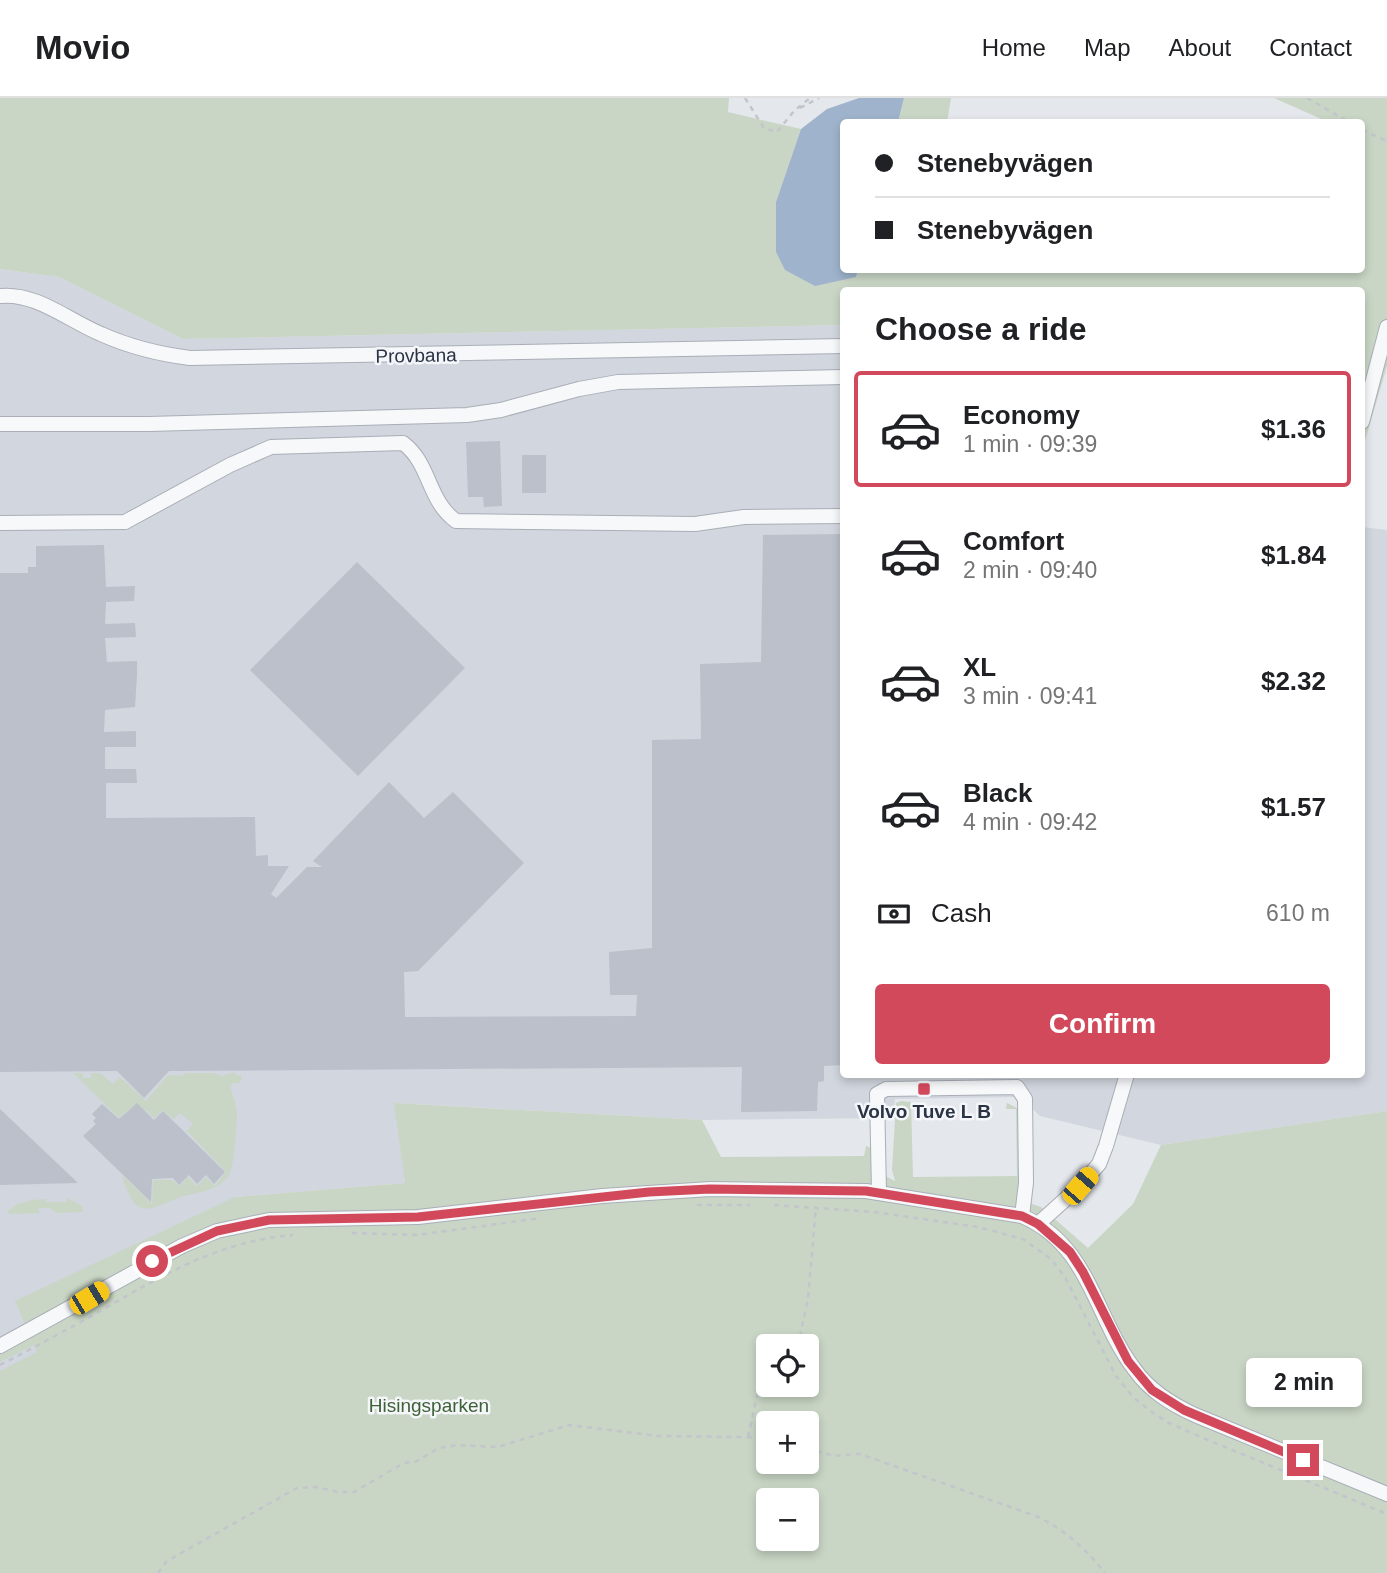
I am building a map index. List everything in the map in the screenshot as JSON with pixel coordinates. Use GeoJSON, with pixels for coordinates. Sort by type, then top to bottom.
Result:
{"type":"FeatureCollection","features":[{"type":"Feature","properties":{"kind":"street","name":"Provbana"},"geometry":{"type":"LineString","coordinates":[[0,296],[25,298],[97,333],[132,346],[164,355],[190,358],[840,346]]}},
{"type":"Feature","properties":{"kind":"street"},"geometry":{"type":"LineString","coordinates":[[1365,411],[1387,327]]}},
{"type":"Feature","properties":{"kind":"street"},"geometry":{"type":"LineString","coordinates":[[0,424],[149,424],[467,415],[501,410],[579,388],[618,382],[840,377]]}},
{"type":"Feature","properties":{"kind":"street"},"geometry":{"type":"LineString","coordinates":[[0,523],[125,522],[230,465],[271,447],[403,443],[415,452],[443,512],[456,521],[695,524],[744,517],[840,516]]}},
{"type":"Feature","properties":{"kind":"street"},"geometry":{"type":"LineString","coordinates":[[1038,1224],[1080,1186],[1099,1164],[1107,1146],[1126,1078]]}},
{"type":"Feature","properties":{"kind":"street"},"geometry":{"type":"LineString","coordinates":[[879,1192],[877,1094],[886,1089],[1017,1087],[1025,1100],[1026,1183],[1022,1216]]}},
{"type":"Feature","properties":{"kind":"street"},"geometry":{"type":"LineString","coordinates":[[0,1346],[182,1246],[217,1231],[255,1222],[312,1218],[418,1217],[577,1198],[674,1191],[798,1189],[879,1192],[1022,1216],[1038,1224],[1061,1243],[1077,1262],[1128,1361],[1152,1390],[1172,1405],[1387,1494]]}},
{"type":"Feature","properties":{"kind":"path"},"geometry":{"type":"LineString","coordinates":[[745,98],[764,128],[777,132],[794,111],[810,98]]}},
{"type":"Feature","properties":{"kind":"path"},"geometry":{"type":"LineString","coordinates":[[794,111],[819,98]]}},
{"type":"Feature","properties":{"kind":"path"},"geometry":{"type":"LineString","coordinates":[[1307,98],[1344,119]]}},
{"type":"Feature","properties":{"kind":"path"},"geometry":{"type":"LineString","coordinates":[[1365,131],[1387,141]]}},
{"type":"Feature","properties":{"kind":"path"},"geometry":{"type":"LineString","coordinates":[[694,1205],[759,1205]]}},
{"type":"Feature","properties":{"kind":"path"},"geometry":{"type":"LineString","coordinates":[[771,1205],[874,1212],[978,1227],[1024,1239],[1051,1259],[1065,1277],[1116,1376],[1134,1398],[1152,1412],[1167,1422],[1208,1440],[1387,1514]]}},
{"type":"Feature","properties":{"kind":"path"},"geometry":{"type":"LineString","coordinates":[[800,1334],[808,1298],[816,1207]]}},
{"type":"Feature","properties":{"kind":"path"},"geometry":{"type":"LineString","coordinates":[[348,1233],[417,1235],[548,1217]]}},
{"type":"Feature","properties":{"kind":"path"},"geometry":{"type":"LineString","coordinates":[[0,1365],[199,1257],[249,1242],[293,1235]]}},
{"type":"Feature","properties":{"kind":"path"},"geometry":{"type":"LineString","coordinates":[[748,1437],[757,1397]]}},
{"type":"Feature","properties":{"kind":"path"},"geometry":{"type":"LineString","coordinates":[[158,1573],[167,1561],[298,1488],[316,1486],[338,1492],[354,1492],[439,1448],[458,1445],[498,1447],[569,1425],[658,1436],[756,1439]]}},
{"type":"Feature","properties":{"kind":"path"},"geometry":{"type":"LineString","coordinates":[[819,1452],[834,1456],[860,1454],[1036,1516],[1056,1525],[1092,1556],[1105,1573]]}},
{"type":"Feature","properties":{"kind":"shaded area"},"geometry":{"type":"Polygon","coordinates":[[[0,269],[59,277],[183,339],[840,325],[840,1078],[1365,1078],[1365,527],[1387,530],[1387,1111],[1161,1145],[1040,1116],[1020,1097],[895,1099],[893,1118],[702,1120],[395,1103],[405,1183],[235,1197],[89,1475],[0,1573],[0,269]]]}},
{"type":"Feature","properties":{"kind":"green space"},"geometry":{"type":"Polygon","coordinates":[[[0,98],[729,98],[728,112],[801,129],[776,202],[776,252],[840,273],[856,277],[857,273],[1365,273],[1365,119],[1321,119],[1274,98],[1387,98],[1387,366],[1365,441],[1365,287],[840,287],[840,325],[183,339],[59,277],[0,269],[0,98]]]}},
{"type":"Feature","properties":{"kind":"green space"},"geometry":{"type":"Polygon","coordinates":[[[904,98],[951,98],[948,119],[899,119],[904,98]]]}},
{"type":"Feature","properties":{"kind":"green space"},"geometry":{"type":"Polygon","coordinates":[[[235,1072],[236,1075],[242,1076],[240,1083],[230,1086],[237,1112],[234,1155],[229,1175],[214,1188],[153,1208],[140,1207],[130,1196],[123,1176],[152,1204],[153,1180],[172,1180],[180,1186],[188,1177],[197,1186],[206,1177],[215,1186],[226,1172],[187,1131],[193,1124],[180,1113],[173,1119],[163,1110],[154,1118],[146,1110],[138,1117],[129,1109],[119,1118],[73,1073],[83,1073],[83,1078],[91,1078],[91,1073],[100,1073],[113,1084],[120,1077],[146,1101],[168,1075],[215,1073],[221,1076],[235,1072]]]}},
{"type":"Feature","properties":{"kind":"green space","name":"Hisingsparken"},"geometry":{"type":"Polygon","coordinates":[[[901,1101],[911,1102],[913,1177],[1017,1176],[1016,1109],[1006,1109],[1007,1103],[1019,1109],[1023,1181],[1018,1199],[1041,1207],[1088,1248],[1133,1204],[1161,1145],[1387,1111],[1387,1573],[0,1573],[0,1371],[37,1352],[34,1345],[0,1362],[0,1354],[31,1338],[15,1301],[235,1197],[405,1183],[394,1103],[702,1120],[721,1157],[864,1156],[866,1146],[871,1148],[873,1170],[895,1181],[892,1170],[896,1103],[901,1101]]]}},
{"type":"Feature","properties":{"kind":"green space"},"geometry":{"type":"Polygon","coordinates":[[[67,1198],[82,1206],[83,1212],[56,1213],[50,1208],[39,1208],[39,1213],[7,1212],[30,1200],[67,1202],[67,1198]]]}},
{"type":"Feature","properties":{"kind":"water"},"geometry":{"type":"Polygon","coordinates":[[[859,98],[904,98],[899,119],[840,119],[840,273],[857,273],[856,277],[815,286],[785,270],[776,252],[776,202],[801,129],[827,109],[859,98]]]}},
{"type":"Feature","properties":{"kind":"building"},"geometry":{"type":"Polygon","coordinates":[[[500,441],[502,506],[484,507],[483,497],[468,497],[466,442],[500,441]]]}},
{"type":"Feature","properties":{"kind":"building"},"geometry":{"type":"Polygon","coordinates":[[[522,455],[546,455],[546,493],[522,493],[522,455]]]}},
{"type":"Feature","properties":{"kind":"building"},"geometry":{"type":"Polygon","coordinates":[[[840,534],[840,1065],[824,1066],[824,1081],[818,1082],[817,1111],[741,1112],[742,1067],[169,1071],[144,1098],[117,1071],[0,1072],[0,573],[28,573],[28,567],[36,567],[36,546],[104,545],[106,587],[135,586],[134,601],[106,602],[105,624],[135,623],[136,637],[105,638],[107,662],[137,661],[137,675],[135,707],[105,710],[104,732],[136,731],[136,747],[105,747],[105,769],[136,769],[137,783],[106,783],[106,818],[255,817],[256,856],[268,855],[268,866],[289,866],[271,894],[276,898],[307,867],[322,867],[313,861],[389,782],[424,818],[453,792],[524,863],[418,971],[404,972],[405,1017],[636,1016],[637,995],[610,995],[609,952],[652,948],[652,740],[701,739],[700,664],[761,662],[763,535],[840,534]]]}},
{"type":"Feature","properties":{"kind":"building"},"geometry":{"type":"Polygon","coordinates":[[[357,562],[465,668],[358,776],[250,670],[357,562]]]}},
{"type":"Feature","properties":{"kind":"building"},"geometry":{"type":"Polygon","coordinates":[[[137,1103],[154,1120],[163,1111],[225,1172],[214,1184],[206,1175],[197,1184],[189,1175],[179,1185],[173,1178],[152,1179],[151,1202],[83,1136],[96,1124],[93,1121],[96,1118],[92,1114],[102,1104],[119,1119],[137,1103]]]}},
{"type":"Feature","properties":{"kind":"building"},"geometry":{"type":"Polygon","coordinates":[[[0,1109],[78,1183],[0,1185],[0,1109]]]}},
{"type":"Feature","properties":{"kind":"place","name":"Volvo Tuve L B"},"geometry":{"type":"Point","coordinates":[924,1089]}},
{"type":"Feature","properties":{"kind":"route"},"geometry":{"type":"LineString","coordinates":[[152,1261],[217,1231],[269,1220],[418,1217],[649,1192],[710,1189],[866,1191],[1022,1216],[1038,1224],[1070,1252],[1128,1361],[1152,1390],[1172,1405],[1303,1460]]}}]}
